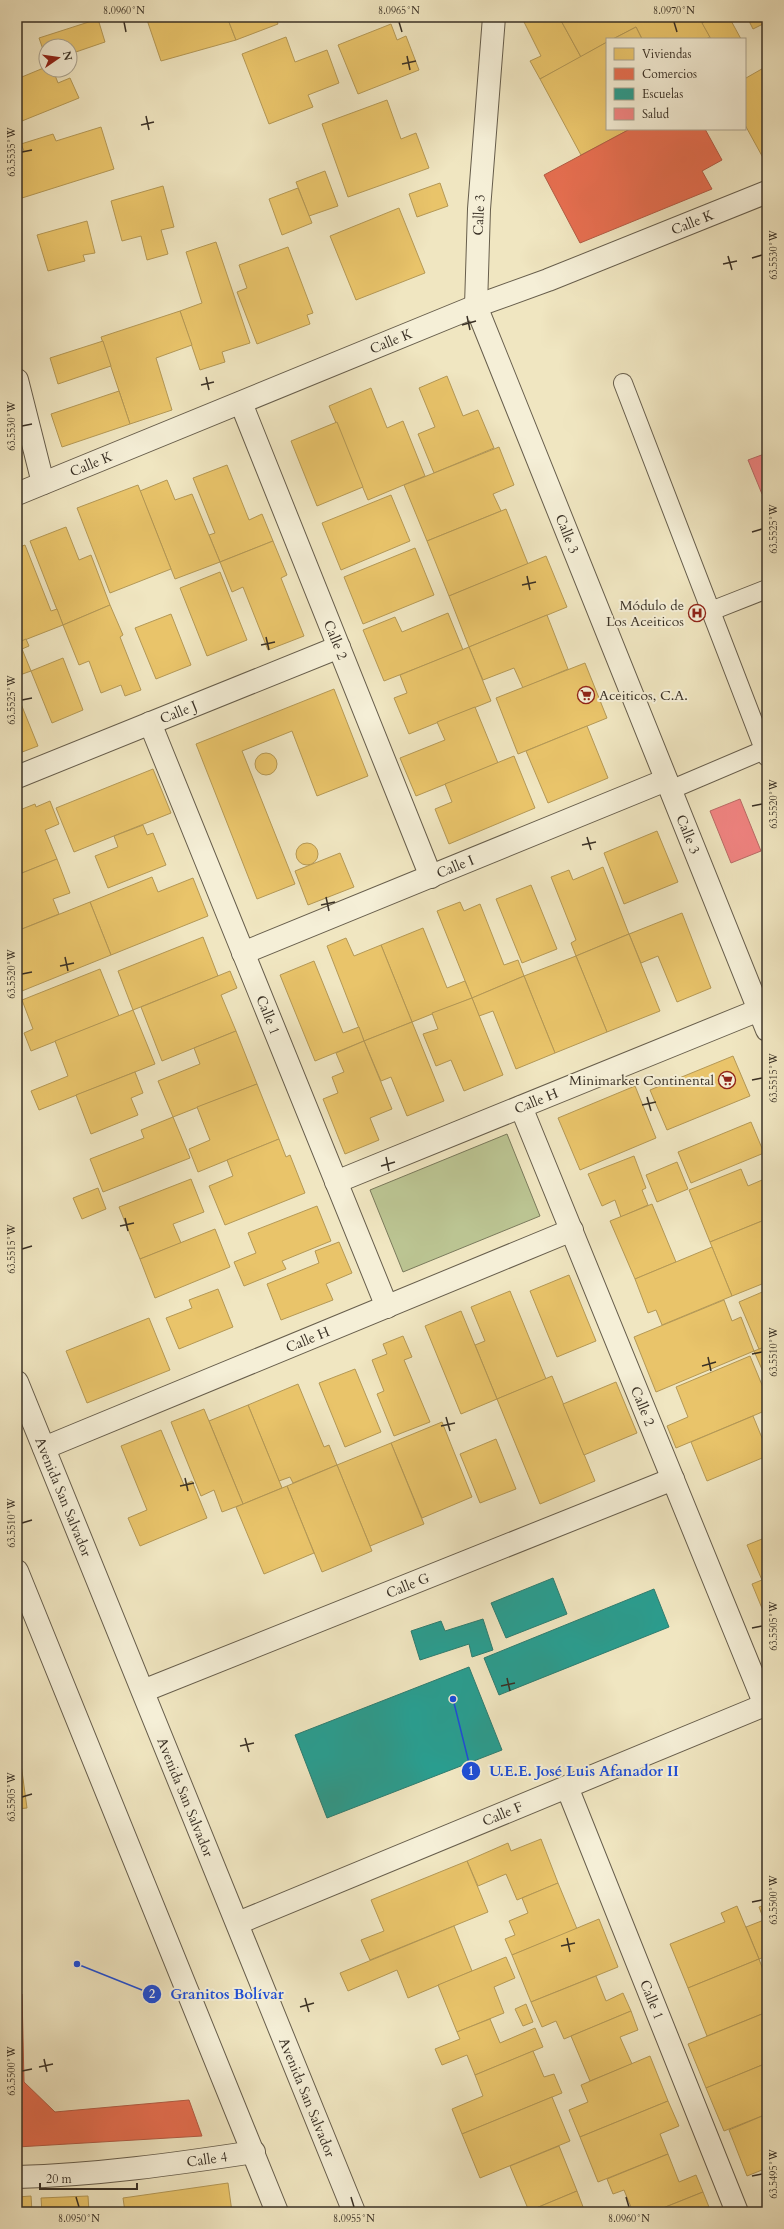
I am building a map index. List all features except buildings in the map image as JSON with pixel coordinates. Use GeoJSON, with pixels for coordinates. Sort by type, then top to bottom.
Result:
{"type":"FeatureCollection","features":[{"type":"Feature","properties":{"kind":"street","name":"Calle 3"},"geometry":{"type":"LineString","coordinates":[[494,17],[479,209],[476,306],[767,1030]]}},
{"type":"Feature","properties":{"kind":"street","name":"Calle K"},"geometry":{"type":"LineString","coordinates":[[17,494],[476,306],[548,280],[767,192]]}},
{"type":"Feature","properties":{"kind":"street"},"geometry":{"type":"LineString","coordinates":[[17,380],[43,483]]}},
{"type":"Feature","properties":{"kind":"street","name":"Calle 2"},"geometry":{"type":"LineString","coordinates":[[241,403],[431,877]]}},
{"type":"Feature","properties":{"kind":"street","name":"Calle J"},"geometry":{"type":"LineString","coordinates":[[17,777],[339,647]]}},
{"type":"Feature","properties":{"kind":"street","name":"Calle 1"},"geometry":{"type":"LineString","coordinates":[[150,724],[387,1307]]}},
{"type":"Feature","properties":{"kind":"street","name":"Calle I"},"geometry":{"type":"LineString","coordinates":[[243,953],[431,877],[668,785]]}},
{"type":"Feature","properties":{"kind":"street","name":"Calle H"},"geometry":{"type":"LineString","coordinates":[[336,1182],[759,1010]]}},
{"type":"Feature","properties":{"kind":"street","name":"Calle 2"},"geometry":{"type":"LineString","coordinates":[[521,1107],[766,1705]]}},
{"type":"Feature","properties":{"kind":"street","name":"Calle H"},"geometry":{"type":"LineString","coordinates":[[44,1448],[572,1230]]}},
{"type":"Feature","properties":{"kind":"street","name":"Avenida San Salvador"},"geometry":{"type":"LineString","coordinates":[[17,1382],[238,1923],[354,2212]]}},
{"type":"Feature","properties":{"kind":"street","name":"Calle G"},"geometry":{"type":"LineString","coordinates":[[143,1691],[673,1479]]}},
{"type":"Feature","properties":{"kind":"street"},"geometry":{"type":"LineString","coordinates":[[18,1576],[254,2152],[277,2212]]}},
{"type":"Feature","properties":{"kind":"street","name":"Calle F"},"geometry":{"type":"LineString","coordinates":[[238,1923],[766,1705]]}},
{"type":"Feature","properties":{"kind":"street","name":"Calle 1"},"geometry":{"type":"LineString","coordinates":[[568,1787],[738,2212]]}},
{"type":"Feature","properties":{"kind":"street","name":"Calle 4"},"geometry":{"type":"LineString","coordinates":[[17,2177],[48,2176],[170,2165],[254,2152]]}},
{"type":"Feature","properties":{"kind":"lane"},"geometry":{"type":"LineString","coordinates":[[623,383],[711,611],[760,718],[766,754],[668,785]]}},
{"type":"Feature","properties":{"kind":"lane"},"geometry":{"type":"LineString","coordinates":[[711,611],[767,589]]}},
{"type":"Feature","properties":{"kind":"green space"},"geometry":{"type":"Polygon","coordinates":[[[507,1134],[540,1216],[403,1272],[370,1190],[507,1134]]]}},
{"type":"Feature","properties":{"kind":"place","name":"Módulo de Los Aceiticos"},"geometry":{"type":"Point","coordinates":[697,613]}},
{"type":"Feature","properties":{"kind":"place","name":"Aceiticos, C.A."},"geometry":{"type":"Point","coordinates":[586,695]}},
{"type":"Feature","properties":{"kind":"place","name":"Minimarket Continental"},"geometry":{"type":"Point","coordinates":[727,1080]}},
{"type":"Feature","properties":{"kind":"place","name":"U.E.E. José Luis Afanador II"},"geometry":{"type":"Point","coordinates":[453,1699]}},
{"type":"Feature","properties":{"kind":"place","name":"Granitos Bolívar"},"geometry":{"type":"Point","coordinates":[77,1964]}}]}
